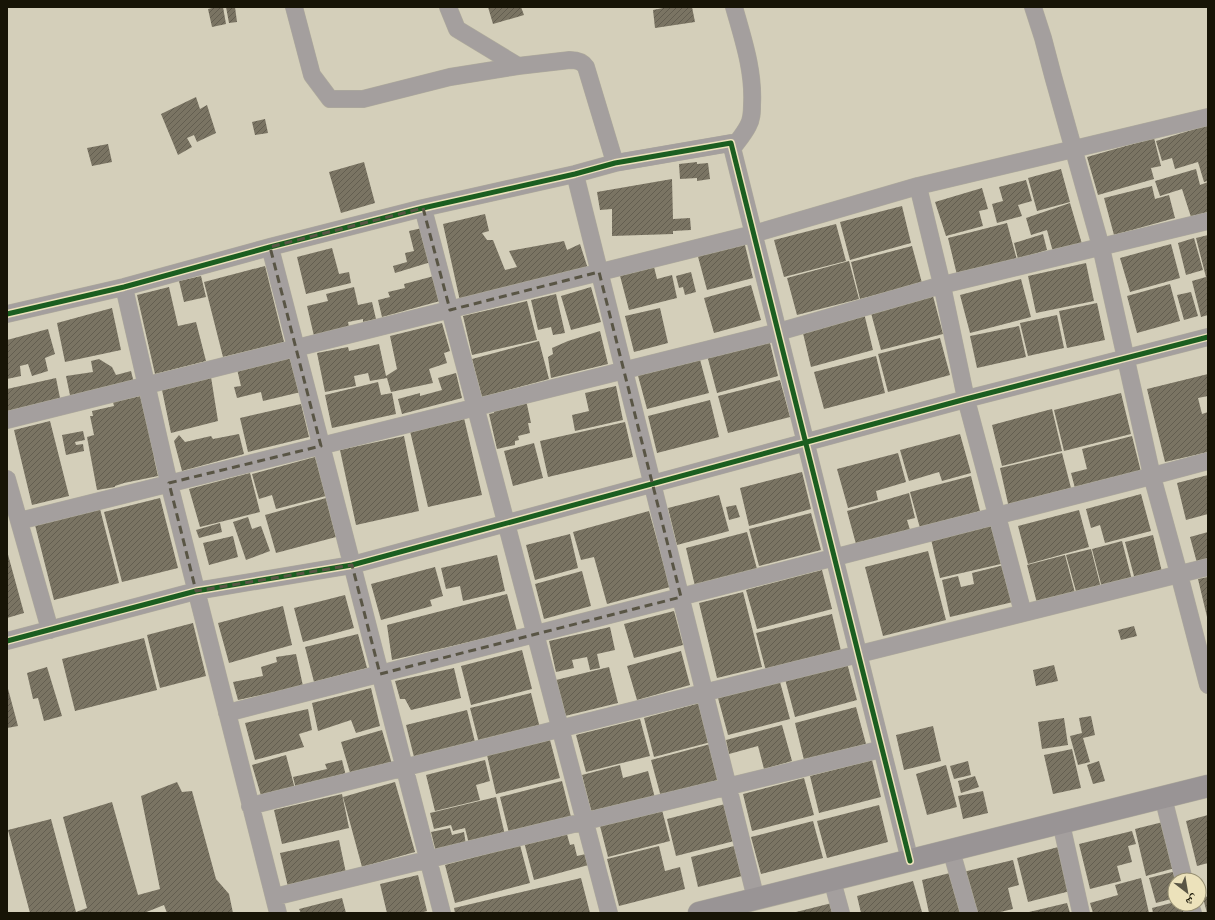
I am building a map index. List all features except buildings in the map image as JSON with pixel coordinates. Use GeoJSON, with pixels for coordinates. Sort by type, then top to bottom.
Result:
{"type":"FeatureCollection","features":[{"type":"Feature","properties":{"kind":"street"},"geometry":{"type":"LineString","coordinates":[[294,7],[312,75],[330,99],[363,99],[450,76],[518,66],[570,60],[576,60],[583,63],[586,67],[615,163]]}},
{"type":"Feature","properties":{"kind":"street"},"geometry":{"type":"LineString","coordinates":[[448,7],[457,29],[518,66]]}},
{"type":"Feature","properties":{"kind":"street"},"geometry":{"type":"LineString","coordinates":[[732,149],[748,126],[751,117],[752,99],[752,75],[744,40],[734,7]]}},
{"type":"Feature","properties":{"kind":"street"},"geometry":{"type":"LineString","coordinates":[[1033,7],[1101,247],[1152,476],[1207,677]]}},
{"type":"Feature","properties":{"kind":"street"},"geometry":{"type":"LineString","coordinates":[[7,420],[753,234],[918,186],[1208,117]]}},
{"type":"Feature","properties":{"kind":"street"},"geometry":{"type":"LineString","coordinates":[[7,314],[124,287],[270,247],[423,208],[575,174],[615,163],[731,143],[910,861]]}},
{"type":"Feature","properties":{"kind":"street"},"geometry":{"type":"LineString","coordinates":[[575,174],[756,899]]}},
{"type":"Feature","properties":{"kind":"street"},"geometry":{"type":"LineString","coordinates":[[918,186],[942,286],[966,399],[1023,613]]}},
{"type":"Feature","properties":{"kind":"street"},"geometry":{"type":"LineString","coordinates":[[423,208],[609,913]]}},
{"type":"Feature","properties":{"kind":"street"},"geometry":{"type":"LineString","coordinates":[[19,521],[778,332],[942,286],[1208,221]]}},
{"type":"Feature","properties":{"kind":"street"},"geometry":{"type":"LineString","coordinates":[[270,247],[442,913]]}},
{"type":"Feature","properties":{"kind":"street"},"geometry":{"type":"LineString","coordinates":[[124,287],[169,484],[276,905],[428,860],[882,749]]}},
{"type":"Feature","properties":{"kind":"street"},"geometry":{"type":"LineString","coordinates":[[7,641],[196,591],[352,565],[966,399],[1208,337]]}},
{"type":"Feature","properties":{"kind":"street"},"geometry":{"type":"LineString","coordinates":[[227,713],[1208,461]]}},
{"type":"Feature","properties":{"kind":"street"},"geometry":{"type":"LineString","coordinates":[[7,479],[50,630]]}},
{"type":"Feature","properties":{"kind":"street"},"geometry":{"type":"LineString","coordinates":[[250,806],[1208,567]]}},
{"type":"Feature","properties":{"kind":"street"},"geometry":{"type":"LineString","coordinates":[[712,911],[1208,786]]}},
{"type":"Feature","properties":{"kind":"street"},"geometry":{"type":"LineString","coordinates":[[1163,797],[1182,872]]}},
{"type":"Feature","properties":{"kind":"street"},"geometry":{"type":"LineString","coordinates":[[1061,823],[1081,913]]}},
{"type":"Feature","properties":{"kind":"street"},"geometry":{"type":"LineString","coordinates":[[951,850],[969,913]]}},
{"type":"Feature","properties":{"kind":"street"},"geometry":{"type":"LineString","coordinates":[[832,880],[840,913]]}},
{"type":"Feature","properties":{"kind":"highlighted area"},"geometry":{"type":"Polygon","coordinates":[[[423,208],[450,310],[599,272],[681,597],[380,674],[352,565],[196,591],[169,483],[321,446],[270,247],[423,208]]]}},
{"type":"Feature","properties":{"kind":"cycle path"},"geometry":{"type":"LineString","coordinates":[[7,314],[124,287],[270,247],[423,208],[575,174],[615,163],[731,143],[910,861]]}},
{"type":"Feature","properties":{"kind":"cycle path"},"geometry":{"type":"LineString","coordinates":[[7,641],[196,591],[352,565],[966,399],[1208,337]]}}]}
